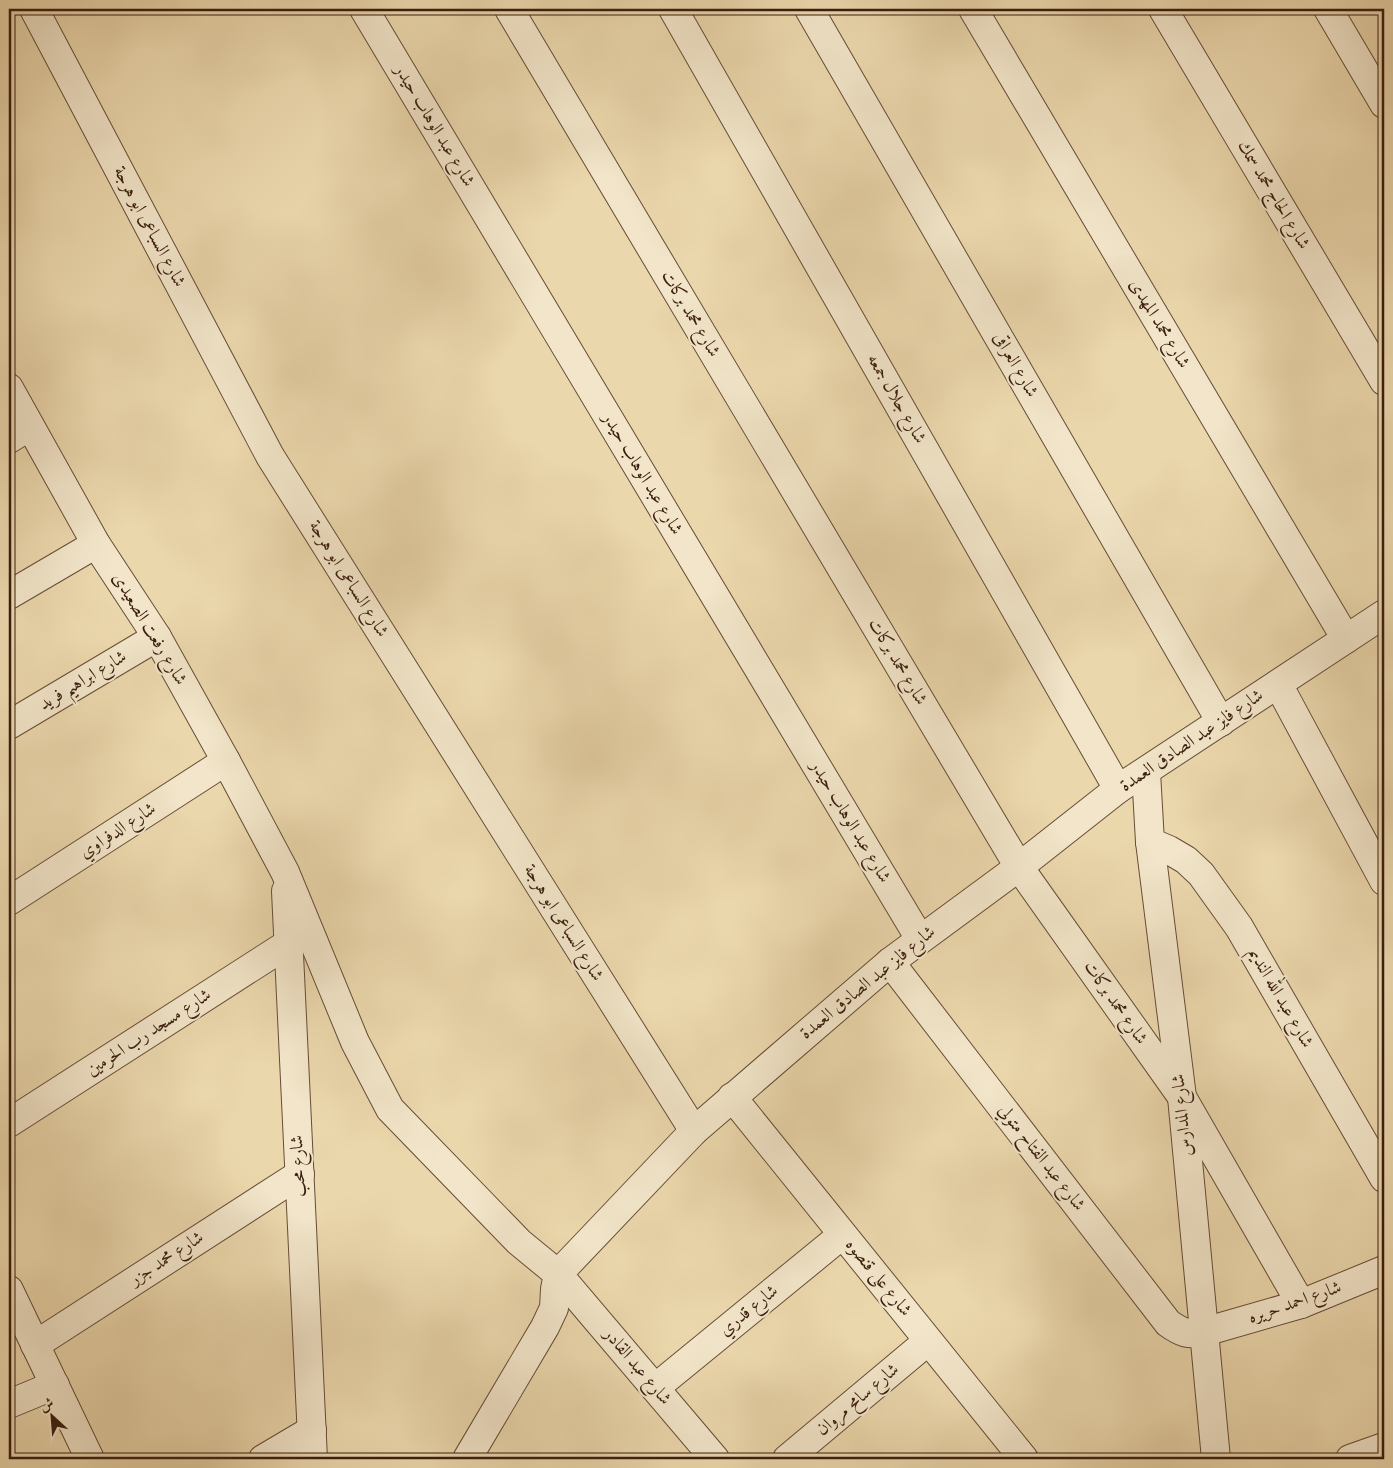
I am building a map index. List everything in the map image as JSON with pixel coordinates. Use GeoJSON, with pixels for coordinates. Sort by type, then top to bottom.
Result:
{"type":"FeatureCollection","features":[{"type":"Feature","properties":{"kind":"street","name":"شارع السباعى ابو هرجة"},"geometry":{"type":"LineString","coordinates":[[34,9],[270,456],[694,1131]]}},
{"type":"Feature","properties":{"kind":"street","name":"شارع عبد الوهاب حيدر"},"geometry":{"type":"LineString","coordinates":[[364,9],[920,939]]}},
{"type":"Feature","properties":{"kind":"street","name":"شارع محمد بركات"},"geometry":{"type":"LineString","coordinates":[[508,9],[1019,867],[1182,1097],[1301,1304]]}},
{"type":"Feature","properties":{"kind":"street","name":"شارع جلال جمعه"},"geometry":{"type":"LineString","coordinates":[[673,9],[1118,789]]}},
{"type":"Feature","properties":{"kind":"street","name":"شارع العراقى"},"geometry":{"type":"LineString","coordinates":[[810,9],[1221,722]]}},
{"type":"Feature","properties":{"kind":"street","name":"شارع محمد المهدى"},"geometry":{"type":"LineString","coordinates":[[973,9],[1346,639]]}},
{"type":"Feature","properties":{"kind":"street","name":"شارع الحاج محمد سمك"},"geometry":{"type":"LineString","coordinates":[[1162,9],[1384,382]]}},
{"type":"Feature","properties":{"kind":"street"},"geometry":{"type":"LineString","coordinates":[[1328,9],[1384,104]]}},
{"type":"Feature","properties":{"kind":"street","name":"شارع رفعت الصعيدى"},"geometry":{"type":"LineString","coordinates":[[9,388],[19,432],[157,637],[285,872]]}},
{"type":"Feature","properties":{"kind":"street"},"geometry":{"type":"LineString","coordinates":[[9,596],[96,544]]}},
{"type":"Feature","properties":{"kind":"street","name":"شارع فايز عبد الصادق العمدة"},"geometry":{"type":"LineString","coordinates":[[558,1274],[694,1131],[890,962],[1019,867],[1118,789],[1384,614]]}},
{"type":"Feature","properties":{"kind":"street","name":"شارع ابراهيم فريد"},"geometry":{"type":"LineString","coordinates":[[9,725],[157,637]]}},
{"type":"Feature","properties":{"kind":"street"},"geometry":{"type":"LineString","coordinates":[[1278,684],[1384,881]]}},
{"type":"Feature","properties":{"kind":"street","name":"شارع الدفراوي"},"geometry":{"type":"LineString","coordinates":[[9,902],[226,761]]}},
{"type":"Feature","properties":{"kind":"street","name":"شارع المدارس"},"geometry":{"type":"LineString","coordinates":[[1146,772],[1150,842],[1182,1097],[1216,1459]]}},
{"type":"Feature","properties":{"kind":"street","name":"شارع عبد الله النديم"},"geometry":{"type":"LineString","coordinates":[[1150,842],[1186,860],[1201,874],[1239,927],[1384,1178]]}},
{"type":"Feature","properties":{"kind":"street","name":"شارع محب"},"geometry":{"type":"LineString","coordinates":[[285,872],[313,1459]]}},
{"type":"Feature","properties":{"kind":"street","name":"شارع عبد القادر"},"geometry":{"type":"LineString","coordinates":[[285,872],[355,1042],[390,1109],[518,1242],[558,1274],[715,1459]]}},
{"type":"Feature","properties":{"kind":"street","name":"شارع مسجد رب الحرمين"},"geometry":{"type":"LineString","coordinates":[[9,1124],[288,943]]}},
{"type":"Feature","properties":{"kind":"street","name":"شارع عبد الفتاح متولي"},"geometry":{"type":"LineString","coordinates":[[890,962],[1168,1323],[1179,1331],[1191,1334],[1204,1332]]}},
{"type":"Feature","properties":{"kind":"street","name":"شارع على قنصوه"},"geometry":{"type":"LineString","coordinates":[[732,1097],[1020,1458]]}},
{"type":"Feature","properties":{"kind":"street","name":"شارع محمد جزر"},"geometry":{"type":"LineString","coordinates":[[35,1344],[300,1174]]}},
{"type":"Feature","properties":{"kind":"street","name":"شارع قدري"},"geometry":{"type":"LineString","coordinates":[[655,1388],[842,1235]]}},
{"type":"Feature","properties":{"kind":"street","name":"شارع احمد حريره"},"geometry":{"type":"LineString","coordinates":[[1204,1332],[1301,1304],[1384,1270]]}},
{"type":"Feature","properties":{"kind":"street"},"geometry":{"type":"LineString","coordinates":[[467,1459],[545,1327],[554,1308],[558,1274]]}},
{"type":"Feature","properties":{"kind":"street"},"geometry":{"type":"LineString","coordinates":[[9,1290],[90,1459]]}},
{"type":"Feature","properties":{"kind":"street","name":"شارع سامح مروان"},"geometry":{"type":"LineString","coordinates":[[787,1459],[928,1341]]}},
{"type":"Feature","properties":{"kind":"street"},"geometry":{"type":"LineString","coordinates":[[9,1404],[55,1385]]}},
{"type":"Feature","properties":{"kind":"street"},"geometry":{"type":"LineString","coordinates":[[263,1459],[312,1430]]}},
{"type":"Feature","properties":{"kind":"street"},"geometry":{"type":"LineString","coordinates":[[1350,1459],[1384,1447]]}}]}
